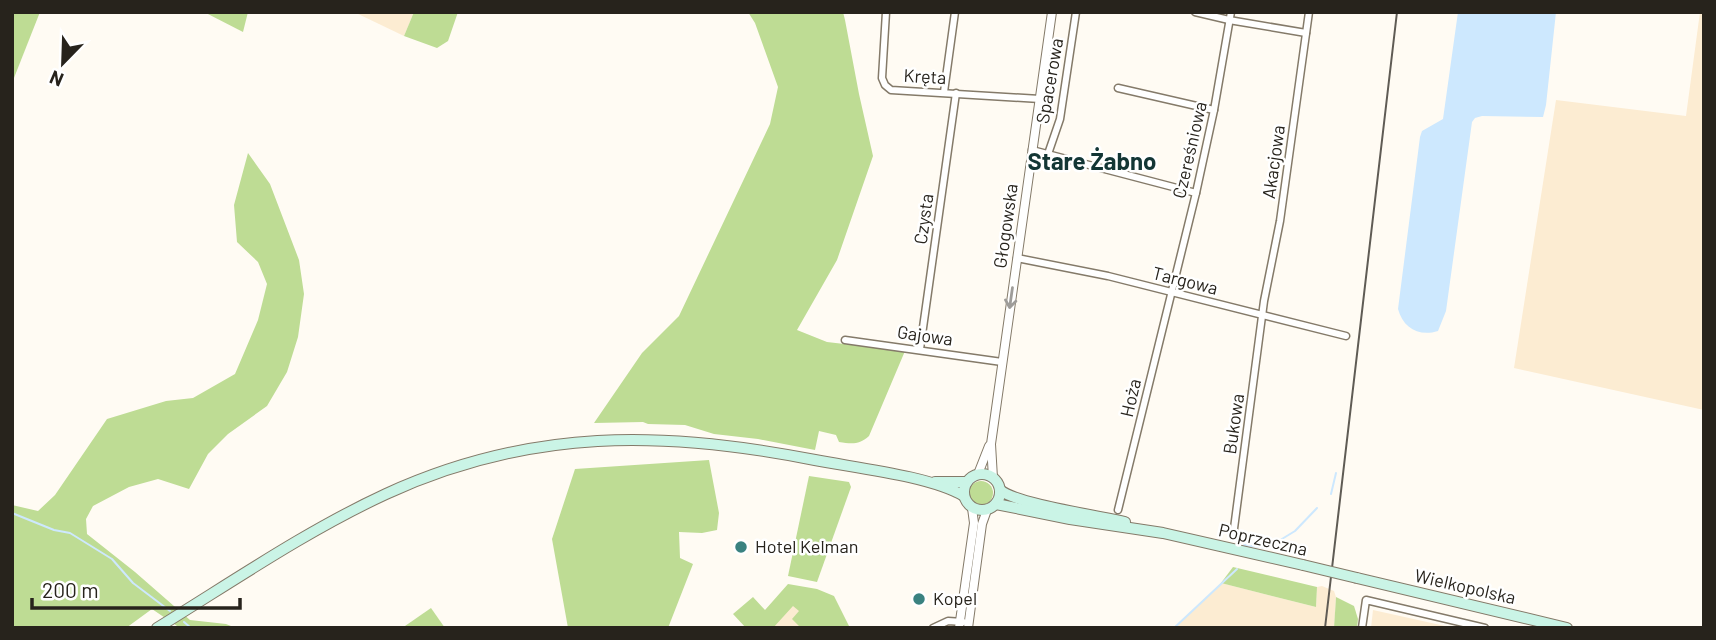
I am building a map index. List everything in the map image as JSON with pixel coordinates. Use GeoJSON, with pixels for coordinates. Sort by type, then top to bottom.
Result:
{"type":"FeatureCollection","features":[{"type":"Feature","properties":{"kind":"main road"},"geometry":{"type":"LineString","coordinates":[[158,628],[322,527],[385,495],[455,468],[533,448],[626,439],[686,440],[765,450],[927,482],[964,496],[972,508],[992,507],[1000,490],[993,478],[978,474],[967,482],[927,482]]}},
{"type":"Feature","properties":{"kind":"main road"},"geometry":{"type":"LineString","coordinates":[[964,496],[967,482]]}},
{"type":"Feature","properties":{"kind":"main road","name":"Poprzeczna"},"geometry":{"type":"LineString","coordinates":[[1000,490],[1005,494],[1356,578]]}},
{"type":"Feature","properties":{"kind":"main road","name":"Poprzeczna"},"geometry":{"type":"LineString","coordinates":[[992,507],[1163,533]]}},
{"type":"Feature","properties":{"kind":"main road","name":"Wielkopolska"},"geometry":{"type":"LineString","coordinates":[[1356,578],[1567,628]]}},
{"type":"Feature","properties":{"kind":"street","name":"Kręta"},"geometry":{"type":"LineString","coordinates":[[886,12],[882,78],[891,90],[1040,99]]}},
{"type":"Feature","properties":{"kind":"street"},"geometry":{"type":"LineString","coordinates":[[944,92],[955,12]]}},
{"type":"Feature","properties":{"kind":"street","name":"Głogowska"},"geometry":{"type":"LineString","coordinates":[[993,478],[990,444],[1052,12]]}},
{"type":"Feature","properties":{"kind":"street","name":"Spacerowa"},"geometry":{"type":"LineString","coordinates":[[1048,154],[1060,119],[1076,12]]}},
{"type":"Feature","properties":{"kind":"street"},"geometry":{"type":"LineString","coordinates":[[1195,12],[1306,33]]}},
{"type":"Feature","properties":{"kind":"street","name":"Czereśniowa"},"geometry":{"type":"LineString","coordinates":[[1171,292],[1214,110],[1231,12]]}},
{"type":"Feature","properties":{"kind":"street","name":"Akacjowa"},"geometry":{"type":"LineString","coordinates":[[1262,315],[1280,221],[1309,12]]}},
{"type":"Feature","properties":{"kind":"street"},"geometry":{"type":"LineString","coordinates":[[1118,88],[1214,110]]}},
{"type":"Feature","properties":{"kind":"street","name":"Czysta"},"geometry":{"type":"LineString","coordinates":[[919,349],[956,93]]}},
{"type":"Feature","properties":{"kind":"street"},"geometry":{"type":"LineString","coordinates":[[1032,150],[1196,193]]}},
{"type":"Feature","properties":{"kind":"street","name":"Targowa"},"geometry":{"type":"LineString","coordinates":[[1017,258],[1171,292],[1346,336]]}},
{"type":"Feature","properties":{"kind":"street","name":"Hoża"},"geometry":{"type":"LineString","coordinates":[[1118,510],[1171,292]]}},
{"type":"Feature","properties":{"kind":"street","name":"Bukowa"},"geometry":{"type":"LineString","coordinates":[[1233,536],[1262,315]]}},
{"type":"Feature","properties":{"kind":"street","name":"Gajowa"},"geometry":{"type":"LineString","coordinates":[[845,340],[1002,362]]}},
{"type":"Feature","properties":{"kind":"street","name":"Głogowska"},"geometry":{"type":"LineString","coordinates":[[978,474],[990,444]]}},
{"type":"Feature","properties":{"kind":"street"},"geometry":{"type":"LineString","coordinates":[[962,626],[982,524],[992,507]]}},
{"type":"Feature","properties":{"kind":"street"},"geometry":{"type":"LineString","coordinates":[[962,626],[975,518],[972,508]]}},
{"type":"Feature","properties":{"kind":"street"},"geometry":{"type":"LineString","coordinates":[[1362,628],[1366,600],[1485,628]]}},
{"type":"Feature","properties":{"kind":"street"},"geometry":{"type":"LineString","coordinates":[[933,628],[948,621],[962,626]]}},
{"type":"Feature","properties":{"kind":"shaded area"},"geometry":{"type":"Polygon","coordinates":[[[354,12],[414,12],[404,36],[354,12]]]}},
{"type":"Feature","properties":{"kind":"shaded area"},"geometry":{"type":"Polygon","coordinates":[[[1700,12],[1704,12],[1704,410],[1514,368],[1556,100],[1686,116],[1700,12]]]}},
{"type":"Feature","properties":{"kind":"shaded area"},"geometry":{"type":"Polygon","coordinates":[[[1221,583],[1316,607],[1317,587],[1322,586],[1334,591],[1336,597],[1334,628],[1175,628],[1221,583]]]}},
{"type":"Feature","properties":{"kind":"shaded area"},"geometry":{"type":"Polygon","coordinates":[[[788,594],[822,628],[758,628],[788,594]]]}},
{"type":"Feature","properties":{"kind":"shaded area"},"geometry":{"type":"Polygon","coordinates":[[[1373,610],[1454,628],[1371,628],[1373,610]]]}},
{"type":"Feature","properties":{"kind":"green space"},"geometry":{"type":"Polygon","coordinates":[[[12,12],[40,12],[12,83],[12,12]]]}},
{"type":"Feature","properties":{"kind":"green space"},"geometry":{"type":"Polygon","coordinates":[[[204,12],[248,12],[243,32],[204,12]]]}},
{"type":"Feature","properties":{"kind":"green space"},"geometry":{"type":"Polygon","coordinates":[[[414,12],[458,12],[448,41],[437,48],[404,36],[414,12]]]}},
{"type":"Feature","properties":{"kind":"green space"},"geometry":{"type":"Polygon","coordinates":[[[748,12],[843,12],[873,156],[837,260],[797,330],[827,342],[905,351],[869,436],[859,442],[839,442],[836,435],[819,431],[815,450],[714,434],[685,425],[594,423],[642,353],[679,316],[770,124],[778,87],[755,23],[748,12]]]}},
{"type":"Feature","properties":{"kind":"green space"},"geometry":{"type":"Polygon","coordinates":[[[248,153],[270,184],[299,260],[304,294],[298,337],[287,372],[267,406],[228,434],[208,454],[189,489],[158,479],[129,487],[93,506],[86,519],[87,534],[190,620],[226,624],[236,628],[180,628],[152,609],[126,628],[12,628],[12,505],[38,511],[55,495],[107,419],[166,401],[193,398],[235,374],[258,320],[267,284],[258,262],[237,242],[234,205],[248,153]]]}},
{"type":"Feature","properties":{"kind":"green space"},"geometry":{"type":"Polygon","coordinates":[[[709,460],[719,513],[717,530],[702,533],[679,532],[680,558],[693,564],[668,628],[568,628],[552,539],[575,469],[709,460]]]}},
{"type":"Feature","properties":{"kind":"green space"},"geometry":{"type":"Polygon","coordinates":[[[809,476],[849,482],[851,487],[817,582],[788,576],[809,476]]]}},
{"type":"Feature","properties":{"kind":"green space"},"geometry":{"type":"Polygon","coordinates":[[[981,481],[992,488],[993,493],[986,504],[981,505],[970,498],[969,493],[976,482],[981,481]]]}},
{"type":"Feature","properties":{"kind":"green space"},"geometry":{"type":"Polygon","coordinates":[[[1233,567],[1317,587],[1316,607],[1221,583],[1233,567]]]}},
{"type":"Feature","properties":{"kind":"green space"},"geometry":{"type":"Polygon","coordinates":[[[788,584],[817,589],[834,596],[850,628],[801,628],[792,619],[799,611],[793,606],[773,628],[746,628],[733,614],[753,597],[765,610],[788,584]]]}},
{"type":"Feature","properties":{"kind":"green space"},"geometry":{"type":"Polygon","coordinates":[[[1336,597],[1354,606],[1358,619],[1357,628],[1334,628],[1336,597]]]}},
{"type":"Feature","properties":{"kind":"green space"},"geometry":{"type":"Polygon","coordinates":[[[431,608],[445,628],[404,628],[405,626],[431,608]]]}},
{"type":"Feature","properties":{"kind":"water"},"geometry":{"type":"Polygon","coordinates":[[[1458,12],[1556,12],[1543,117],[1482,116],[1472,122],[1446,311],[1438,331],[1424,333],[1408,326],[1398,309],[1420,137],[1422,131],[1443,119],[1458,12]]]}},
{"type":"Feature","properties":{"kind":"waterway"},"geometry":{"type":"LineString","coordinates":[[1331,494],[1336,473]]}},
{"type":"Feature","properties":{"kind":"waterway"},"geometry":{"type":"LineString","coordinates":[[1277,542],[1295,531],[1317,508]]}},
{"type":"Feature","properties":{"kind":"waterway"},"geometry":{"type":"LineString","coordinates":[[12,513],[54,530],[70,533],[112,559],[133,583],[170,611]]}},
{"type":"Feature","properties":{"kind":"waterway"},"geometry":{"type":"LineString","coordinates":[[1244,545],[1268,548]]}},
{"type":"Feature","properties":{"kind":"waterway"},"geometry":{"type":"LineString","coordinates":[[1174,628],[1237,569]]}},
{"type":"Feature","properties":{"kind":"waterway"},"geometry":{"type":"LineString","coordinates":[[184,622],[191,628]]}},
{"type":"Feature","properties":{"kind":"railway"},"geometry":{"type":"LineString","coordinates":[[1325,628],[1397,12]]}},
{"type":"Feature","properties":{"kind":"place","name":"Hotel Kelman"},"geometry":{"type":"Point","coordinates":[741,547]}},
{"type":"Feature","properties":{"kind":"place","name":"Kopel"},"geometry":{"type":"Point","coordinates":[919,599]}},
{"type":"Feature","properties":{"kind":"district","name":"Stare Żabno"},"geometry":{"type":"Point","coordinates":[1092,162]}}]}
